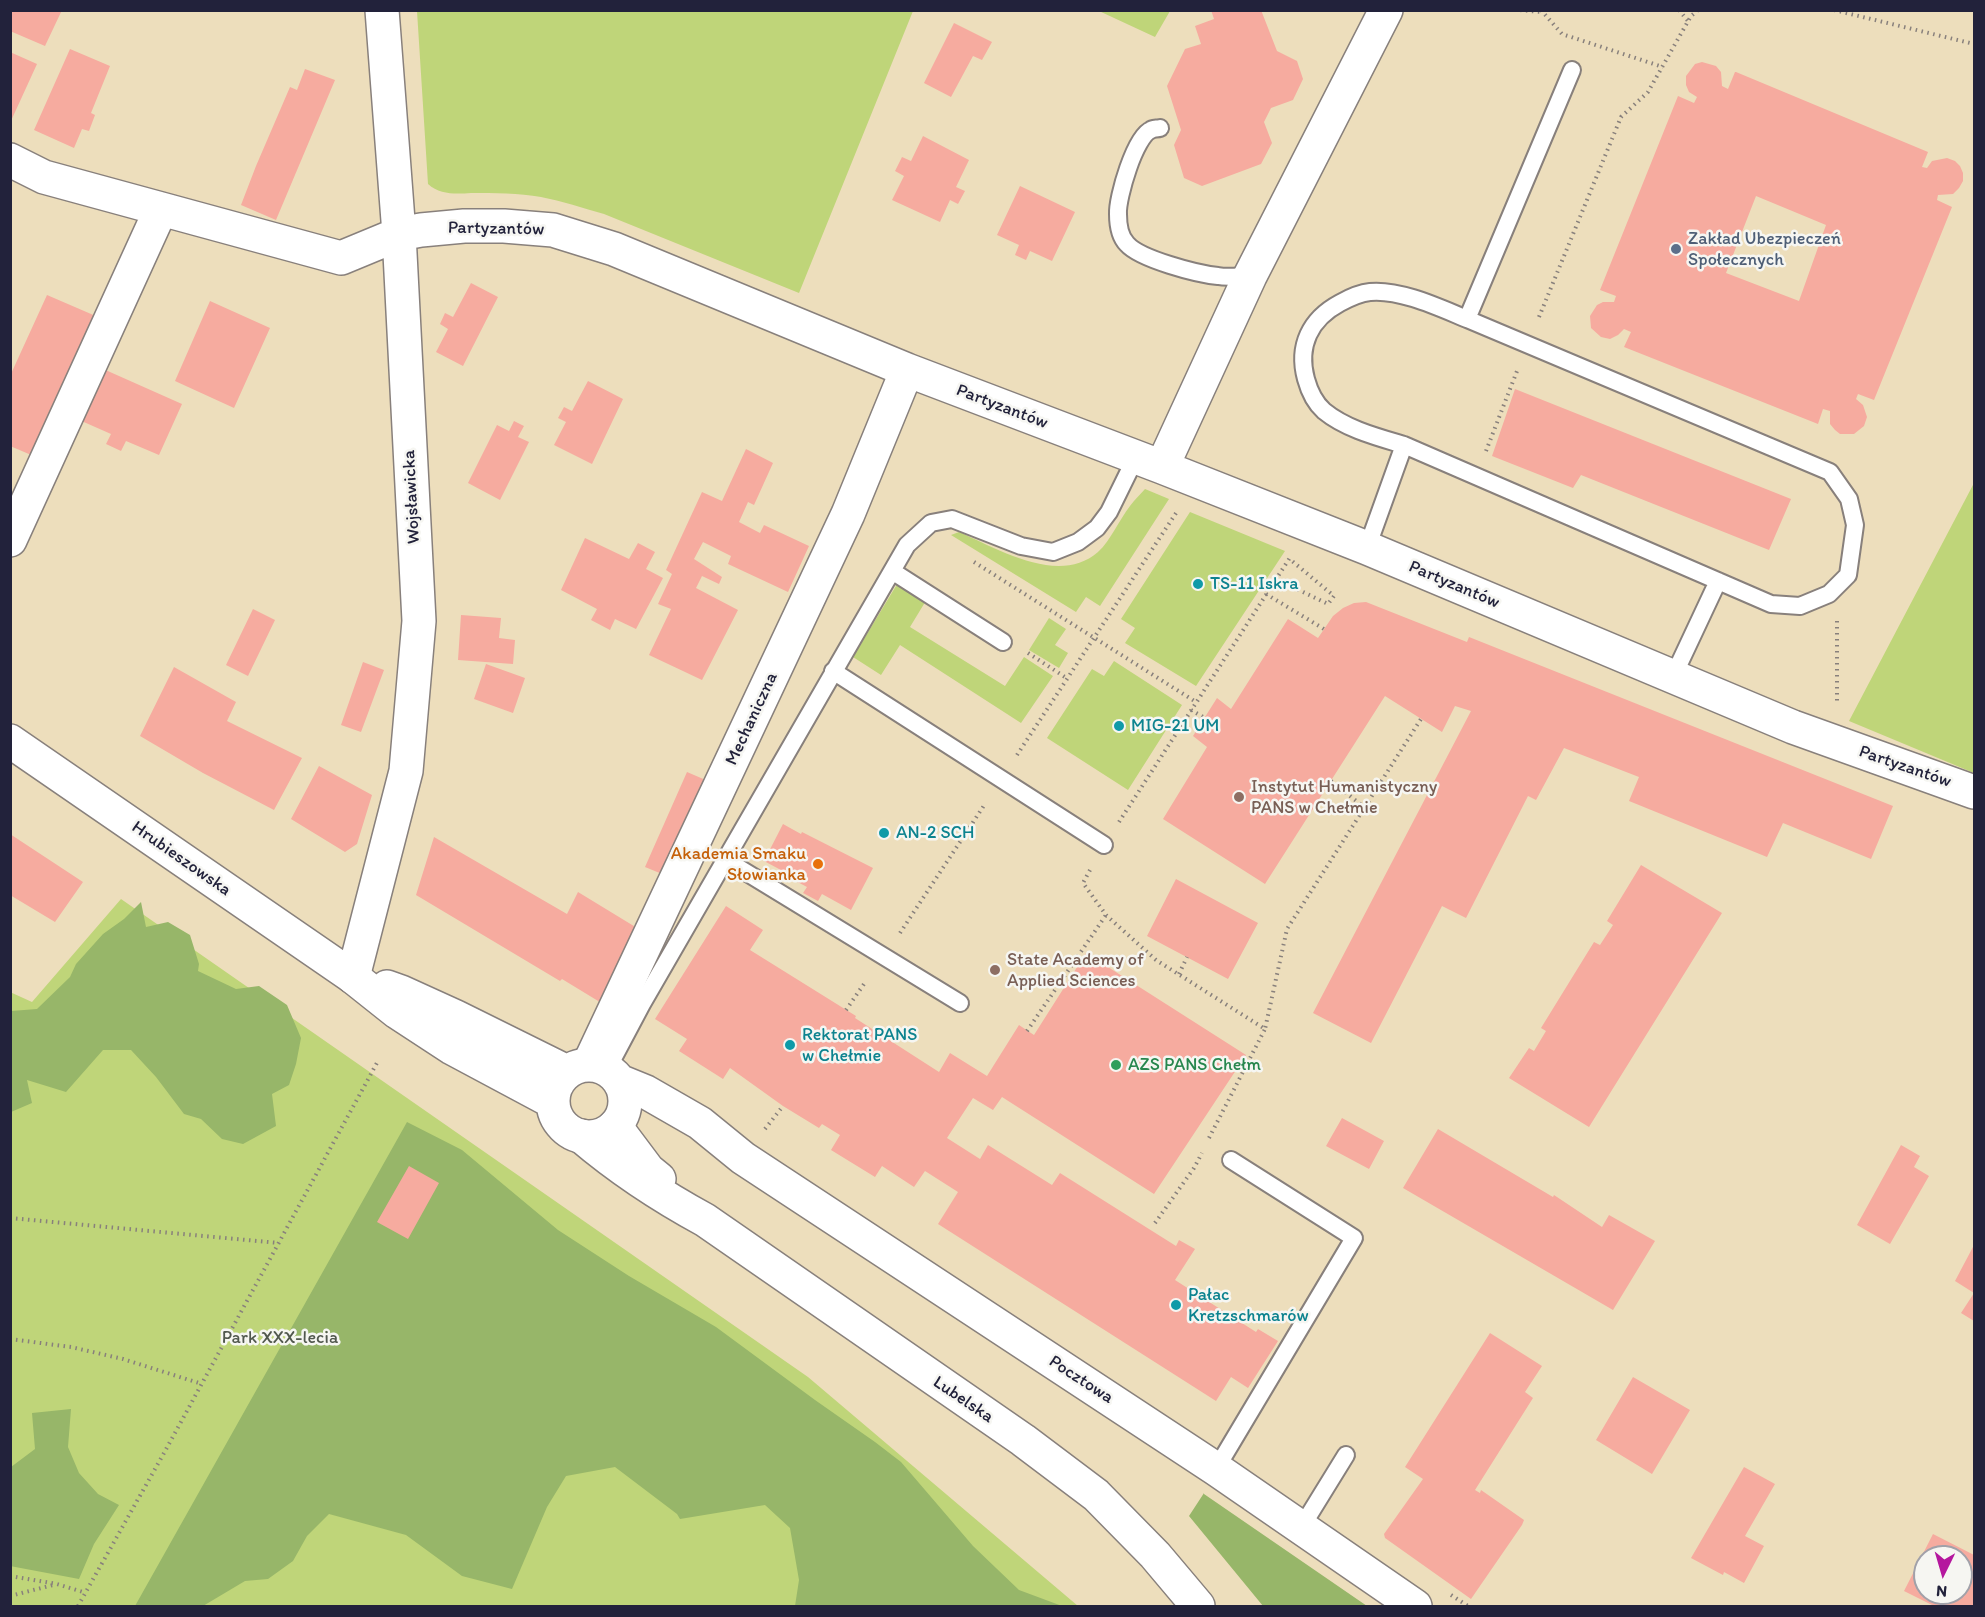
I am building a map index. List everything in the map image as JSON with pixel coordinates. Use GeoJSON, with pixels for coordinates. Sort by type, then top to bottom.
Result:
{"type":"FeatureCollection","features":[{"type":"Feature","properties":{"kind":"street","name":"Wojsławicka"},"geometry":{"type":"LineString","coordinates":[[354,977],[406,771],[419,621],[399,234],[382,10]]}},
{"type":"Feature","properties":{"kind":"street"},"geometry":{"type":"LineString","coordinates":[[1149,462],[1250,276],[1386,10]]}},
{"type":"Feature","properties":{"kind":"street","name":"Partyzantów"},"geometry":{"type":"LineString","coordinates":[[10,160],[44,177],[341,258],[399,234],[464,226],[553,230],[614,249],[907,370],[1367,548],[1793,727],[1974,792]]}},
{"type":"Feature","properties":{"kind":"street"},"geometry":{"type":"LineString","coordinates":[[10,540],[161,209]]}},
{"type":"Feature","properties":{"kind":"street","name":"Mechaniczna"},"geometry":{"type":"LineString","coordinates":[[595,1072],[848,514],[907,370]]}},
{"type":"Feature","properties":{"kind":"street","name":"Hrubieszowska"},"geometry":{"type":"LineString","coordinates":[[10,741],[354,977]]}},
{"type":"Feature","properties":{"kind":"street"},"geometry":{"type":"LineString","coordinates":[[354,977],[401,992],[646,1092],[700,1123],[751,1147]]}},
{"type":"Feature","properties":{"kind":"street"},"geometry":{"type":"LineString","coordinates":[[354,977],[397,1012],[452,1048],[553,1102]]}},
{"type":"Feature","properties":{"kind":"street"},"geometry":{"type":"LineString","coordinates":[[581,1136],[604,1133],[618,1121],[624,1105],[624,1092],[595,1072],[559,1080],[554,1091],[553,1102],[555,1113],[561,1124],[570,1132],[581,1136],[621,1169],[650,1189],[705,1220]]}},
{"type":"Feature","properties":{"kind":"street"},"geometry":{"type":"LineString","coordinates":[[618,1121],[641,1118],[751,1147]]}},
{"type":"Feature","properties":{"kind":"street"},"geometry":{"type":"LineString","coordinates":[[618,1121],[648,1170],[705,1220]]}},
{"type":"Feature","properties":{"kind":"street","name":"Pocztowa"},"geometry":{"type":"LineString","coordinates":[[751,1147],[1415,1606]]}},
{"type":"Feature","properties":{"kind":"street","name":"Lubelska"},"geometry":{"type":"LineString","coordinates":[[705,1220],[1023,1440],[1096,1495],[1155,1555],[1198,1606]]}},
{"type":"Feature","properties":{"kind":"lane"},"geometry":{"type":"LineString","coordinates":[[1467,319],[1572,70]]}},
{"type":"Feature","properties":{"kind":"lane"},"geometry":{"type":"LineString","coordinates":[[1160,128],[1150,130],[1143,136],[1131,160],[1120,194],[1118,212],[1120,229],[1126,243],[1137,252],[1196,272],[1219,277],[1250,276]]}},
{"type":"Feature","properties":{"kind":"lane"},"geometry":{"type":"LineString","coordinates":[[1371,292],[1419,301],[1528,344],[1830,472],[1850,499],[1855,525],[1848,575],[1829,594],[1800,606],[1771,604],[1404,445],[1363,433],[1323,410],[1309,391],[1304,371],[1303,351],[1308,332],[1318,318],[1351,297],[1371,292]]}},
{"type":"Feature","properties":{"kind":"lane"},"geometry":{"type":"LineString","coordinates":[[1367,548],[1404,445]]}},
{"type":"Feature","properties":{"kind":"lane"},"geometry":{"type":"LineString","coordinates":[[595,1072],[642,1004],[907,545],[931,523],[952,519],[1021,546],[1053,552],[1078,542],[1097,528],[1149,462]]}},
{"type":"Feature","properties":{"kind":"lane"},"geometry":{"type":"LineString","coordinates":[[892,571],[1003,642]]}},
{"type":"Feature","properties":{"kind":"lane"},"geometry":{"type":"LineString","coordinates":[[1673,677],[1718,581]]}},
{"type":"Feature","properties":{"kind":"lane"},"geometry":{"type":"LineString","coordinates":[[833,671],[1104,845]]}},
{"type":"Feature","properties":{"kind":"lane"},"geometry":{"type":"LineString","coordinates":[[726,860],[960,1003]]}},
{"type":"Feature","properties":{"kind":"lane"},"geometry":{"type":"LineString","coordinates":[[1216,1469],[1354,1238],[1231,1160]]}},
{"type":"Feature","properties":{"kind":"lane"},"geometry":{"type":"LineString","coordinates":[[1301,1528],[1346,1455]]}},
{"type":"Feature","properties":{"kind":"path"},"geometry":{"type":"LineString","coordinates":[[1520,10],[1541,11],[1562,34],[1663,67]]}},
{"type":"Feature","properties":{"kind":"path"},"geometry":{"type":"LineString","coordinates":[[1679,10],[1688,21]]}},
{"type":"Feature","properties":{"kind":"path"},"geometry":{"type":"LineString","coordinates":[[1483,459],[1621,117],[1648,92],[1688,21],[1698,10]]}},
{"type":"Feature","properties":{"kind":"path"},"geometry":{"type":"LineString","coordinates":[[1834,10],[1974,44]]}},
{"type":"Feature","properties":{"kind":"path"},"geometry":{"type":"LineString","coordinates":[[846,1010],[1002,779],[1182,505]]}},
{"type":"Feature","properties":{"kind":"path"},"geometry":{"type":"LineString","coordinates":[[1265,1029],[1156,960],[1106,915],[1083,883],[1104,845],[1289,558],[1334,596],[1328,604],[1276,579]]}},
{"type":"Feature","properties":{"kind":"path"},"geometry":{"type":"LineString","coordinates":[[974,562],[1196,702]]}},
{"type":"Feature","properties":{"kind":"path"},"geometry":{"type":"LineString","coordinates":[[1837,586],[1838,714]]}},
{"type":"Feature","properties":{"kind":"path"},"geometry":{"type":"LineString","coordinates":[[1266,594],[1324,629]]}},
{"type":"Feature","properties":{"kind":"path"},"geometry":{"type":"LineString","coordinates":[[1026,653],[1068,679]]}},
{"type":"Feature","properties":{"kind":"path"},"geometry":{"type":"LineString","coordinates":[[1191,711],[1205,718]]}},
{"type":"Feature","properties":{"kind":"path"},"geometry":{"type":"LineString","coordinates":[[1155,1223],[1194,1168],[1265,1029],[1287,929],[1420,719]]}},
{"type":"Feature","properties":{"kind":"path"},"geometry":{"type":"LineString","coordinates":[[1331,781],[1364,807]]}},
{"type":"Feature","properties":{"kind":"path"},"geometry":{"type":"LineString","coordinates":[[1028,1031],[1106,915]]}},
{"type":"Feature","properties":{"kind":"path"},"geometry":{"type":"LineString","coordinates":[[1179,974],[1187,957]]}},
{"type":"Feature","properties":{"kind":"path"},"geometry":{"type":"LineString","coordinates":[[78,1606],[378,1061]]}},
{"type":"Feature","properties":{"kind":"path"},"geometry":{"type":"LineString","coordinates":[[751,1147],[783,1106]]}},
{"type":"Feature","properties":{"kind":"path"},"geometry":{"type":"LineString","coordinates":[[10,1218],[279,1243]]}},
{"type":"Feature","properties":{"kind":"path"},"geometry":{"type":"LineString","coordinates":[[10,1339],[71,1347],[123,1359],[202,1384]]}},
{"type":"Feature","properties":{"kind":"path"},"geometry":{"type":"LineString","coordinates":[[10,1576],[57,1584],[86,1593]]}},
{"type":"Feature","properties":{"kind":"path"},"geometry":{"type":"LineString","coordinates":[[10,1596],[57,1584]]}},
{"type":"Feature","properties":{"kind":"green space"},"geometry":{"type":"Polygon","coordinates":[[[417,10],[913,11],[799,293],[604,214],[533,196],[454,193],[433,188],[428,184],[417,10]]]}},
{"type":"Feature","properties":{"kind":"green space"},"geometry":{"type":"Polygon","coordinates":[[[1170,10],[1155,37],[1099,11],[1170,10]]]}},
{"type":"Feature","properties":{"kind":"green space"},"geometry":{"type":"Polygon","coordinates":[[[1974,483],[1974,773],[1849,721],[1974,483]]]}},
{"type":"Feature","properties":{"kind":"green space"},"geometry":{"type":"Polygon","coordinates":[[[1145,489],[1169,499],[1100,606],[1086,597],[1076,612],[951,535],[959,532],[1010,555],[1047,565],[1065,566],[1082,562],[1103,547],[1122,517],[1145,489]]]}},
{"type":"Feature","properties":{"kind":"green space"},"geometry":{"type":"Polygon","coordinates":[[[1190,512],[1285,551],[1196,686],[1125,643],[1135,628],[1121,619],[1190,512]]]}},
{"type":"Feature","properties":{"kind":"green space"},"geometry":{"type":"Polygon","coordinates":[[[899,581],[927,599],[910,627],[1005,686],[1024,657],[1053,676],[1021,723],[900,645],[881,675],[853,657],[899,581]]]}},
{"type":"Feature","properties":{"kind":"green space"},"geometry":{"type":"Polygon","coordinates":[[[1049,618],[1066,629],[1055,645],[1068,653],[1059,668],[1029,650],[1049,618]]]}},
{"type":"Feature","properties":{"kind":"green space"},"geometry":{"type":"Polygon","coordinates":[[[1114,661],[1182,705],[1128,790],[1047,738],[1092,669],[1104,676],[1114,661]]]}},
{"type":"Feature","properties":{"kind":"green space","name":"Park XXX-lecia"},"geometry":{"type":"Polygon","coordinates":[[[121,899],[808,1377],[1078,1606],[11,1606],[10,992],[32,1002],[121,899]]]}},
{"type":"Feature","properties":{"kind":"green space"},"geometry":{"type":"Polygon","coordinates":[[[141,902],[146,927],[168,922],[190,935],[199,964],[198,971],[236,989],[259,986],[287,1005],[301,1038],[289,1085],[272,1094],[276,1126],[243,1144],[222,1139],[201,1119],[184,1114],[156,1077],[131,1050],[103,1050],[66,1092],[27,1080],[32,1103],[11,1112],[11,1011],[37,1009],[70,977],[76,964],[103,934],[124,919],[141,902]]]}},
{"type":"Feature","properties":{"kind":"green space"},"geometry":{"type":"Polygon","coordinates":[[[407,1122],[462,1150],[558,1230],[629,1276],[716,1327],[875,1442],[901,1462],[973,1546],[1019,1590],[1062,1606],[795,1606],[799,1580],[790,1528],[765,1505],[680,1519],[677,1514],[615,1467],[566,1476],[547,1507],[512,1589],[462,1576],[406,1535],[329,1514],[307,1536],[293,1561],[268,1579],[245,1581],[203,1606],[135,1606],[407,1122]]]}},
{"type":"Feature","properties":{"kind":"green space"},"geometry":{"type":"Polygon","coordinates":[[[71,1409],[68,1447],[79,1473],[98,1494],[119,1505],[94,1544],[79,1579],[10,1566],[11,1467],[35,1449],[32,1413],[71,1409]]]}},
{"type":"Feature","properties":{"kind":"green space"},"geometry":{"type":"Polygon","coordinates":[[[1204,1493],[1367,1606],[1263,1606],[1189,1516],[1204,1493]]]}},
{"type":"Feature","properties":{"kind":"building"},"geometry":{"type":"Polygon","coordinates":[[[10,10],[62,10],[45,46],[10,31],[10,10]]]}},
{"type":"Feature","properties":{"kind":"building"},"geometry":{"type":"Polygon","coordinates":[[[1211,10],[1261,10],[1277,51],[1297,61],[1303,79],[1293,100],[1271,108],[1264,122],[1272,143],[1261,164],[1202,186],[1184,178],[1174,145],[1181,130],[1167,86],[1185,49],[1201,44],[1195,26],[1214,19],[1211,10]]]}},
{"type":"Feature","properties":{"kind":"building"},"geometry":{"type":"Polygon","coordinates":[[[954,23],[992,42],[982,60],[973,56],[951,97],[924,83],[954,23]]]}},
{"type":"Feature","properties":{"kind":"building"},"geometry":{"type":"Polygon","coordinates":[[[70,49],[110,66],[91,113],[95,115],[89,131],[82,129],[74,148],[34,130],[70,49]]]}},
{"type":"Feature","properties":{"kind":"building"},"geometry":{"type":"Polygon","coordinates":[[[10,52],[37,64],[10,123],[10,52]]]}},
{"type":"Feature","properties":{"kind":"building","name":"Zakład Ubezpieczeń Społecznych"},"geometry":{"type":"Polygon","coordinates":[[[1702,62],[1716,66],[1721,72],[1722,86],[1728,89],[1736,72],[1928,152],[1922,167],[1927,168],[1932,161],[1947,158],[1960,166],[1963,181],[1959,188],[1953,194],[1938,195],[1937,200],[1952,207],[1874,400],[1858,394],[1856,399],[1863,405],[1867,417],[1864,426],[1854,434],[1840,434],[1835,430],[1830,424],[1830,411],[1823,409],[1818,424],[1624,347],[1631,332],[1624,329],[1610,339],[1601,337],[1591,328],[1590,316],[1597,305],[1603,302],[1614,302],[1616,296],[1600,290],[1678,96],[1694,103],[1697,97],[1689,92],[1686,85],[1686,76],[1695,64],[1702,62]],[[1756,196],[1726,273],[1799,301],[1826,225],[1756,196]]]}},
{"type":"Feature","properties":{"kind":"building"},"geometry":{"type":"Polygon","coordinates":[[[305,69],[335,80],[276,220],[241,205],[290,87],[297,90],[305,69]]]}},
{"type":"Feature","properties":{"kind":"building"},"geometry":{"type":"Polygon","coordinates":[[[923,136],[969,160],[956,187],[965,191],[958,204],[950,200],[940,222],[892,200],[904,176],[895,171],[902,157],[911,161],[923,136]]]}},
{"type":"Feature","properties":{"kind":"building"},"geometry":{"type":"Polygon","coordinates":[[[1020,186],[1075,212],[1052,261],[1030,251],[1026,260],[1015,255],[1019,245],[997,235],[1020,186]]]}},
{"type":"Feature","properties":{"kind":"building"},"geometry":{"type":"Polygon","coordinates":[[[471,283],[498,297],[463,366],[436,352],[448,329],[440,324],[445,313],[453,317],[471,283]]]}},
{"type":"Feature","properties":{"kind":"building"},"geometry":{"type":"Polygon","coordinates":[[[47,295],[98,317],[36,457],[10,446],[10,376],[47,295]]]}},
{"type":"Feature","properties":{"kind":"building"},"geometry":{"type":"Polygon","coordinates":[[[210,301],[270,328],[234,408],[175,381],[210,301]]]}},
{"type":"Feature","properties":{"kind":"building"},"geometry":{"type":"Polygon","coordinates":[[[101,368],[182,404],[159,455],[126,441],[121,451],[106,444],[111,434],[77,419],[101,368]]]}},
{"type":"Feature","properties":{"kind":"building"},"geometry":{"type":"Polygon","coordinates":[[[588,381],[623,399],[592,464],[554,445],[566,422],[558,418],[564,407],[572,411],[588,381]]]}},
{"type":"Feature","properties":{"kind":"building"},"geometry":{"type":"Polygon","coordinates":[[[1515,389],[1791,499],[1769,550],[1581,475],[1573,488],[1492,456],[1515,389]]]}},
{"type":"Feature","properties":{"kind":"building"},"geometry":{"type":"Polygon","coordinates":[[[514,421],[524,426],[518,437],[529,442],[500,500],[468,483],[497,425],[509,431],[514,421]]]}},
{"type":"Feature","properties":{"kind":"building"},"geometry":{"type":"Polygon","coordinates":[[[746,449],[773,463],[754,505],[748,502],[739,522],[760,533],[764,525],[809,546],[788,592],[728,564],[731,556],[703,542],[694,559],[722,577],[719,584],[702,576],[696,588],[738,610],[702,680],[649,655],[671,609],[658,604],[672,574],[666,570],[702,492],[722,501],[746,449]]]}},
{"type":"Feature","properties":{"kind":"building"},"geometry":{"type":"Polygon","coordinates":[[[585,538],[629,559],[638,543],[655,552],[646,569],[663,578],[636,629],[615,619],[610,630],[591,620],[597,609],[561,590],[585,538]]]}},
{"type":"Feature","properties":{"kind":"building"},"geometry":{"type":"Polygon","coordinates":[[[1366,602],[1467,642],[1469,637],[1893,806],[1871,859],[1783,823],[1767,857],[1629,801],[1639,777],[1564,748],[1536,800],[1528,796],[1466,918],[1442,906],[1371,1043],[1313,1013],[1471,711],[1455,706],[1442,732],[1385,696],[1265,884],[1163,819],[1207,747],[1193,736],[1217,698],[1231,709],[1288,619],[1318,638],[1333,616],[1343,608],[1354,603],[1366,602]]]}},
{"type":"Feature","properties":{"kind":"building"},"geometry":{"type":"Polygon","coordinates":[[[253,609],[275,620],[248,676],[226,665],[253,609]]]}},
{"type":"Feature","properties":{"kind":"building"},"geometry":{"type":"Polygon","coordinates":[[[461,615],[501,618],[499,638],[515,640],[513,664],[458,660],[461,615]]]}},
{"type":"Feature","properties":{"kind":"building"},"geometry":{"type":"Polygon","coordinates":[[[363,662],[384,670],[361,732],[341,725],[363,662]]]}},
{"type":"Feature","properties":{"kind":"building"},"geometry":{"type":"Polygon","coordinates":[[[486,664],[525,678],[513,713],[474,699],[486,664]]]}},
{"type":"Feature","properties":{"kind":"building"},"geometry":{"type":"Polygon","coordinates":[[[174,667],[236,702],[227,721],[302,758],[274,810],[203,773],[140,736],[174,667]]]}},
{"type":"Feature","properties":{"kind":"building"},"geometry":{"type":"Polygon","coordinates":[[[319,766],[372,795],[357,844],[345,852],[291,819],[319,766]]]}},
{"type":"Feature","properties":{"kind":"building"},"geometry":{"type":"Polygon","coordinates":[[[687,772],[708,781],[667,876],[645,867],[687,772]]]}},
{"type":"Feature","properties":{"kind":"building","name":"Akademia Smaku Słowianka"},"geometry":{"type":"Polygon","coordinates":[[[783,824],[873,868],[851,910],[822,894],[818,901],[803,893],[807,887],[777,871],[779,869],[764,861],[783,824]]]}},
{"type":"Feature","properties":{"kind":"building"},"geometry":{"type":"Polygon","coordinates":[[[10,834],[83,882],[55,922],[10,895],[10,834]]]}},
{"type":"Feature","properties":{"kind":"building"},"geometry":{"type":"Polygon","coordinates":[[[434,837],[567,914],[578,892],[642,931],[608,1007],[416,895],[434,837]]]}},
{"type":"Feature","properties":{"kind":"building"},"geometry":{"type":"Polygon","coordinates":[[[1641,865],[1722,913],[1589,1127],[1509,1078],[1529,1048],[1534,1051],[1546,1031],[1541,1028],[1594,942],[1600,945],[1613,925],[1607,921],[1641,865]]]}},
{"type":"Feature","properties":{"kind":"building"},"geometry":{"type":"Polygon","coordinates":[[[1176,879],[1258,923],[1228,979],[1147,936],[1176,879]]]}},
{"type":"Feature","properties":{"kind":"building"},"geometry":{"type":"Polygon","coordinates":[[[726,906],[763,930],[750,950],[856,1016],[855,1018],[939,1072],[950,1053],[987,1076],[1019,1025],[1034,1035],[1086,953],[1246,1055],[1154,1194],[1002,1097],[993,1110],[973,1098],[947,1138],[980,1159],[988,1145],[1052,1185],[1060,1173],[1176,1246],[1179,1240],[1195,1249],[1175,1280],[1256,1332],[1258,1329],[1278,1341],[1248,1388],[1231,1377],[1216,1401],[938,1224],[958,1192],[925,1171],[914,1187],[882,1166],[875,1177],[831,1150],[840,1135],[822,1124],[819,1128],[783,1106],[730,1068],[723,1079],[679,1051],[687,1039],[655,1019],[726,906]]]}},
{"type":"Feature","properties":{"kind":"building"},"geometry":{"type":"Polygon","coordinates":[[[1342,1118],[1384,1141],[1369,1169],[1326,1146],[1342,1118]]]}},
{"type":"Feature","properties":{"kind":"building"},"geometry":{"type":"Polygon","coordinates":[[[1438,1129],[1553,1197],[1554,1195],[1602,1227],[1609,1215],[1655,1241],[1613,1310],[1403,1188],[1438,1129]]]}},
{"type":"Feature","properties":{"kind":"building"},"geometry":{"type":"Polygon","coordinates":[[[1901,1145],[1920,1156],[1914,1167],[1929,1176],[1890,1244],[1857,1225],[1901,1145]]]}},
{"type":"Feature","properties":{"kind":"building"},"geometry":{"type":"Polygon","coordinates":[[[409,1166],[439,1183],[408,1239],[377,1222],[409,1166]]]}},
{"type":"Feature","properties":{"kind":"building"},"geometry":{"type":"Polygon","coordinates":[[[1974,1245],[1974,1293],[1955,1281],[1974,1245]]]}},
{"type":"Feature","properties":{"kind":"building"},"geometry":{"type":"Polygon","coordinates":[[[1974,1293],[1974,1321],[1961,1313],[1974,1293]]]}},
{"type":"Feature","properties":{"kind":"building"},"geometry":{"type":"Polygon","coordinates":[[[1490,1333],[1542,1366],[1525,1392],[1533,1398],[1475,1490],[1480,1493],[1481,1490],[1524,1520],[1471,1599],[1385,1538],[1384,1534],[1423,1479],[1405,1467],[1490,1333]]]}},
{"type":"Feature","properties":{"kind":"building"},"geometry":{"type":"Polygon","coordinates":[[[1633,1377],[1690,1410],[1652,1474],[1596,1440],[1633,1377]]]}},
{"type":"Feature","properties":{"kind":"building"},"geometry":{"type":"Polygon","coordinates":[[[1744,1467],[1775,1484],[1745,1536],[1764,1546],[1744,1583],[1691,1558],[1744,1467]]]}},
{"type":"Feature","properties":{"kind":"building"},"geometry":{"type":"Polygon","coordinates":[[[1933,1534],[1954,1545],[1927,1545],[1933,1534]]]}},
{"type":"Feature","properties":{"kind":"building"},"geometry":{"type":"Polygon","coordinates":[[[1974,1555],[1974,1606],[1932,1605],[1973,1605],[1974,1555]]]}},
{"type":"Feature","properties":{"kind":"building"},"geometry":{"type":"Polygon","coordinates":[[[1913,1573],[1913,1596],[1904,1591],[1913,1573]]]}},
{"type":"Feature","properties":{"kind":"place","name":"Zakład Ubezpieczeń Społecznych"},"geometry":{"type":"Point","coordinates":[1676,249]}},
{"type":"Feature","properties":{"kind":"place","name":"TS-11 Iskra"},"geometry":{"type":"Point","coordinates":[1198,584]}},
{"type":"Feature","properties":{"kind":"place","name":"MIG-21 UM"},"geometry":{"type":"Point","coordinates":[1119,726]}},
{"type":"Feature","properties":{"kind":"place","name":"Instytut Humanistyczny PANS w Chełmie"},"geometry":{"type":"Point","coordinates":[1239,797]}},
{"type":"Feature","properties":{"kind":"place","name":"AN-2 SCH"},"geometry":{"type":"Point","coordinates":[884,833]}},
{"type":"Feature","properties":{"kind":"place","name":"Akademia Smaku Słowianka"},"geometry":{"type":"Point","coordinates":[818,864]}},
{"type":"Feature","properties":{"kind":"place","name":"State Academy of Applied Sciences"},"geometry":{"type":"Point","coordinates":[995,970]}},
{"type":"Feature","properties":{"kind":"place","name":"Rektorat PANS w Chełmie"},"geometry":{"type":"Point","coordinates":[790,1045]}},
{"type":"Feature","properties":{"kind":"place","name":"AZS PANS Chełm"},"geometry":{"type":"Point","coordinates":[1116,1065]}},
{"type":"Feature","properties":{"kind":"place","name":"Pałac Kretzschmarów"},"geometry":{"type":"Point","coordinates":[1176,1305]}}]}
